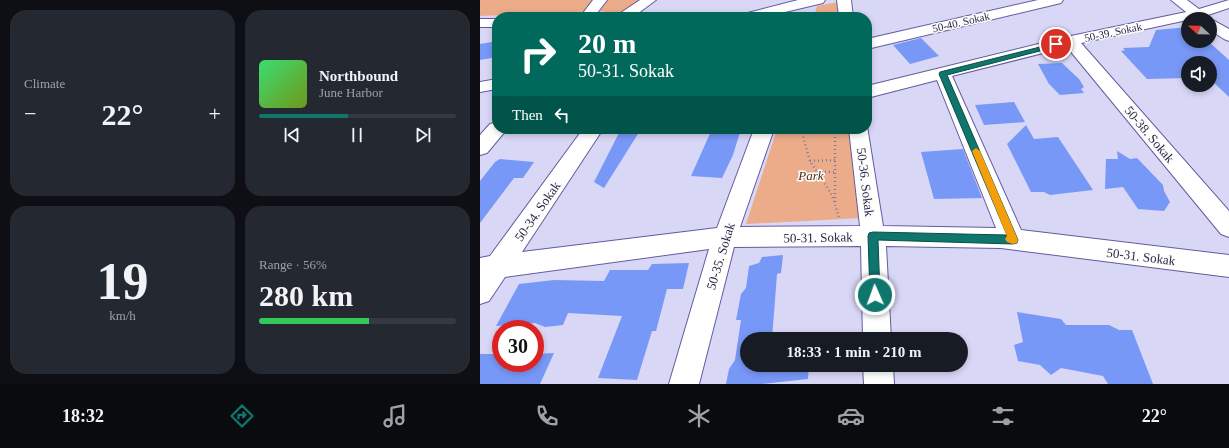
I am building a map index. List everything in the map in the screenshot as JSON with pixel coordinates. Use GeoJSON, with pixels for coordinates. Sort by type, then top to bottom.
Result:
{"type":"FeatureCollection","features":[{"type":"Feature","properties":{"kind":"street"},"geometry":{"type":"LineString","coordinates":[[591,12],[600,0]]}},
{"type":"Feature","properties":{"kind":"street"},"geometry":{"type":"LineString","coordinates":[[631,12],[649,0]]}},
{"type":"Feature","properties":{"kind":"street"},"geometry":{"type":"LineString","coordinates":[[844,0],[845,12]]}},
{"type":"Feature","properties":{"kind":"street","name":"50-40. Sokak"},"geometry":{"type":"LineString","coordinates":[[872,43],[1056,0]]}},
{"type":"Feature","properties":{"kind":"street"},"geometry":{"type":"LineString","coordinates":[[1178,0],[1194,12]]}},
{"type":"Feature","properties":{"kind":"street"},"geometry":{"type":"LineString","coordinates":[[766,12],[813,1]]}},
{"type":"Feature","properties":{"kind":"street"},"geometry":{"type":"LineString","coordinates":[[806,12],[813,1]]}},
{"type":"Feature","properties":{"kind":"street","name":"50-39. Sokak"},"geometry":{"type":"LineString","coordinates":[[1210,12],[1229,4]]}},
{"type":"Feature","properties":{"kind":"street","name":"50-39. Sokak"},"geometry":{"type":"LineString","coordinates":[[872,91],[1071,41],[1181,20]]}},
{"type":"Feature","properties":{"kind":"street"},"geometry":{"type":"LineString","coordinates":[[480,23],[492,23]]}},
{"type":"Feature","properties":{"kind":"street"},"geometry":{"type":"LineString","coordinates":[[1217,29],[1229,38]]}},
{"type":"Feature","properties":{"kind":"street","name":"50-38. Sokak"},"geometry":{"type":"LineString","coordinates":[[1071,41],[1229,227]]}},
{"type":"Feature","properties":{"kind":"street"},"geometry":{"type":"LineString","coordinates":[[943,74],[1013,240]]}},
{"type":"Feature","properties":{"kind":"street"},"geometry":{"type":"LineString","coordinates":[[480,87],[492,85]]}},
{"type":"Feature","properties":{"kind":"street"},"geometry":{"type":"LineString","coordinates":[[480,148],[493,134]]}},
{"type":"Feature","properties":{"kind":"street","name":"50-34. Sokak"},"geometry":{"type":"LineString","coordinates":[[480,292],[489,268],[589,134]]}},
{"type":"Feature","properties":{"kind":"street","name":"50-35. Sokak"},"geometry":{"type":"LineString","coordinates":[[684,384],[725,238],[762,134]]}},
{"type":"Feature","properties":{"kind":"street","name":"50-36. Sokak"},"geometry":{"type":"LineString","coordinates":[[860,134],[873,236],[877,332]]}},
{"type":"Feature","properties":{"kind":"street","name":"50-31. Sokak"},"geometry":{"type":"LineString","coordinates":[[489,268],[725,238],[873,236],[1013,240],[1229,266]]}},
{"type":"Feature","properties":{"kind":"street"},"geometry":{"type":"LineString","coordinates":[[878,372],[879,384]]}},
{"type":"Feature","properties":{"kind":"path"},"geometry":{"type":"LineString","coordinates":[[802,134],[810,161],[832,195],[835,204],[835,134]]}},
{"type":"Feature","properties":{"kind":"path"},"geometry":{"type":"LineString","coordinates":[[810,161],[835,160]]}},
{"type":"Feature","properties":{"kind":"path"},"geometry":{"type":"LineString","coordinates":[[817,172],[836,172]]}},
{"type":"Feature","properties":{"kind":"green space"},"geometry":{"type":"Polygon","coordinates":[[[480,0],[643,0],[625,12],[492,12],[492,15],[480,16],[480,0]]]}},
{"type":"Feature","properties":{"kind":"green space"},"geometry":{"type":"Polygon","coordinates":[[[838,2],[839,12],[815,12],[817,6],[838,2]]]}},
{"type":"Feature","properties":{"kind":"green space","name":"Park"},"geometry":{"type":"Polygon","coordinates":[[[775,134],[853,134],[862,218],[746,224],[775,134]]]}},
{"type":"Feature","properties":{"kind":"building"},"geometry":{"type":"Polygon","coordinates":[[[1181,28],[1181,48],[1216,48],[1229,60],[1229,97],[1217,86],[1217,56],[1181,56],[1181,78],[1147,79],[1121,51],[1125,50],[1123,48],[1149,47],[1156,30],[1181,28]]]}},
{"type":"Feature","properties":{"kind":"building"},"geometry":{"type":"Polygon","coordinates":[[[921,38],[939,56],[910,64],[893,45],[921,38]]]}},
{"type":"Feature","properties":{"kind":"building"},"geometry":{"type":"Polygon","coordinates":[[[492,42],[492,58],[480,60],[480,44],[492,42]]]}},
{"type":"Feature","properties":{"kind":"building"},"geometry":{"type":"Polygon","coordinates":[[[1062,63],[1079,79],[1084,87],[1081,89],[1084,93],[1060,95],[1049,84],[1038,64],[1062,63]]]}},
{"type":"Feature","properties":{"kind":"building"},"geometry":{"type":"Polygon","coordinates":[[[1014,102],[1025,122],[984,125],[975,105],[1014,102]]]}},
{"type":"Feature","properties":{"kind":"building"},"geometry":{"type":"Polygon","coordinates":[[[1026,125],[1034,139],[1058,137],[1093,190],[1050,195],[1044,192],[1031,192],[1007,144],[1026,125]]]}},
{"type":"Feature","properties":{"kind":"building"},"geometry":{"type":"Polygon","coordinates":[[[618,134],[638,134],[604,188],[594,182],[618,134]]]}},
{"type":"Feature","properties":{"kind":"building"},"geometry":{"type":"Polygon","coordinates":[[[710,134],[739,134],[733,155],[722,178],[691,176],[710,134]]]}},
{"type":"Feature","properties":{"kind":"building"},"geometry":{"type":"Polygon","coordinates":[[[963,149],[982,198],[934,199],[921,152],[963,149]]]}},
{"type":"Feature","properties":{"kind":"building"},"geometry":{"type":"Polygon","coordinates":[[[1117,151],[1130,159],[1137,158],[1163,185],[1164,191],[1170,202],[1164,211],[1138,209],[1123,187],[1105,189],[1106,159],[1118,159],[1117,151]]]}},
{"type":"Feature","properties":{"kind":"building"},"geometry":{"type":"Polygon","coordinates":[[[500,159],[534,162],[523,178],[514,178],[480,223],[480,181],[495,162],[500,159]]]}},
{"type":"Feature","properties":{"kind":"building"},"geometry":{"type":"Polygon","coordinates":[[[783,255],[781,273],[777,274],[773,332],[740,332],[740,372],[808,372],[808,379],[762,384],[726,384],[729,369],[735,360],[741,320],[736,320],[741,294],[746,288],[749,266],[759,263],[762,257],[783,255]]]}},
{"type":"Feature","properties":{"kind":"building"},"geometry":{"type":"Polygon","coordinates":[[[689,263],[683,289],[667,289],[656,331],[652,331],[637,380],[598,378],[622,316],[568,313],[563,325],[545,327],[544,320],[499,320],[519,284],[554,280],[604,281],[610,270],[648,270],[652,264],[689,263]]]}},
{"type":"Feature","properties":{"kind":"building"},"geometry":{"type":"Polygon","coordinates":[[[1017,312],[1061,319],[1066,325],[1109,325],[1119,330],[1132,330],[1153,384],[1108,384],[1103,376],[1061,368],[1051,375],[1040,365],[1018,361],[1014,345],[1023,342],[1017,312]]]}},
{"type":"Feature","properties":{"kind":"building"},"geometry":{"type":"Polygon","coordinates":[[[554,353],[540,384],[480,384],[480,354],[492,354],[492,372],[544,372],[544,354],[554,353]]]}},
{"type":"Feature","properties":{"kind":"slow traffic"},"geometry":{"type":"LineString","coordinates":[[976,151],[1013,240],[1010,239]]}},
{"type":"Feature","properties":{"kind":"route"},"geometry":{"type":"LineString","coordinates":[[875,295],[873,236],[1001,238],[1013,240],[943,74],[1056,44]]}}]}
